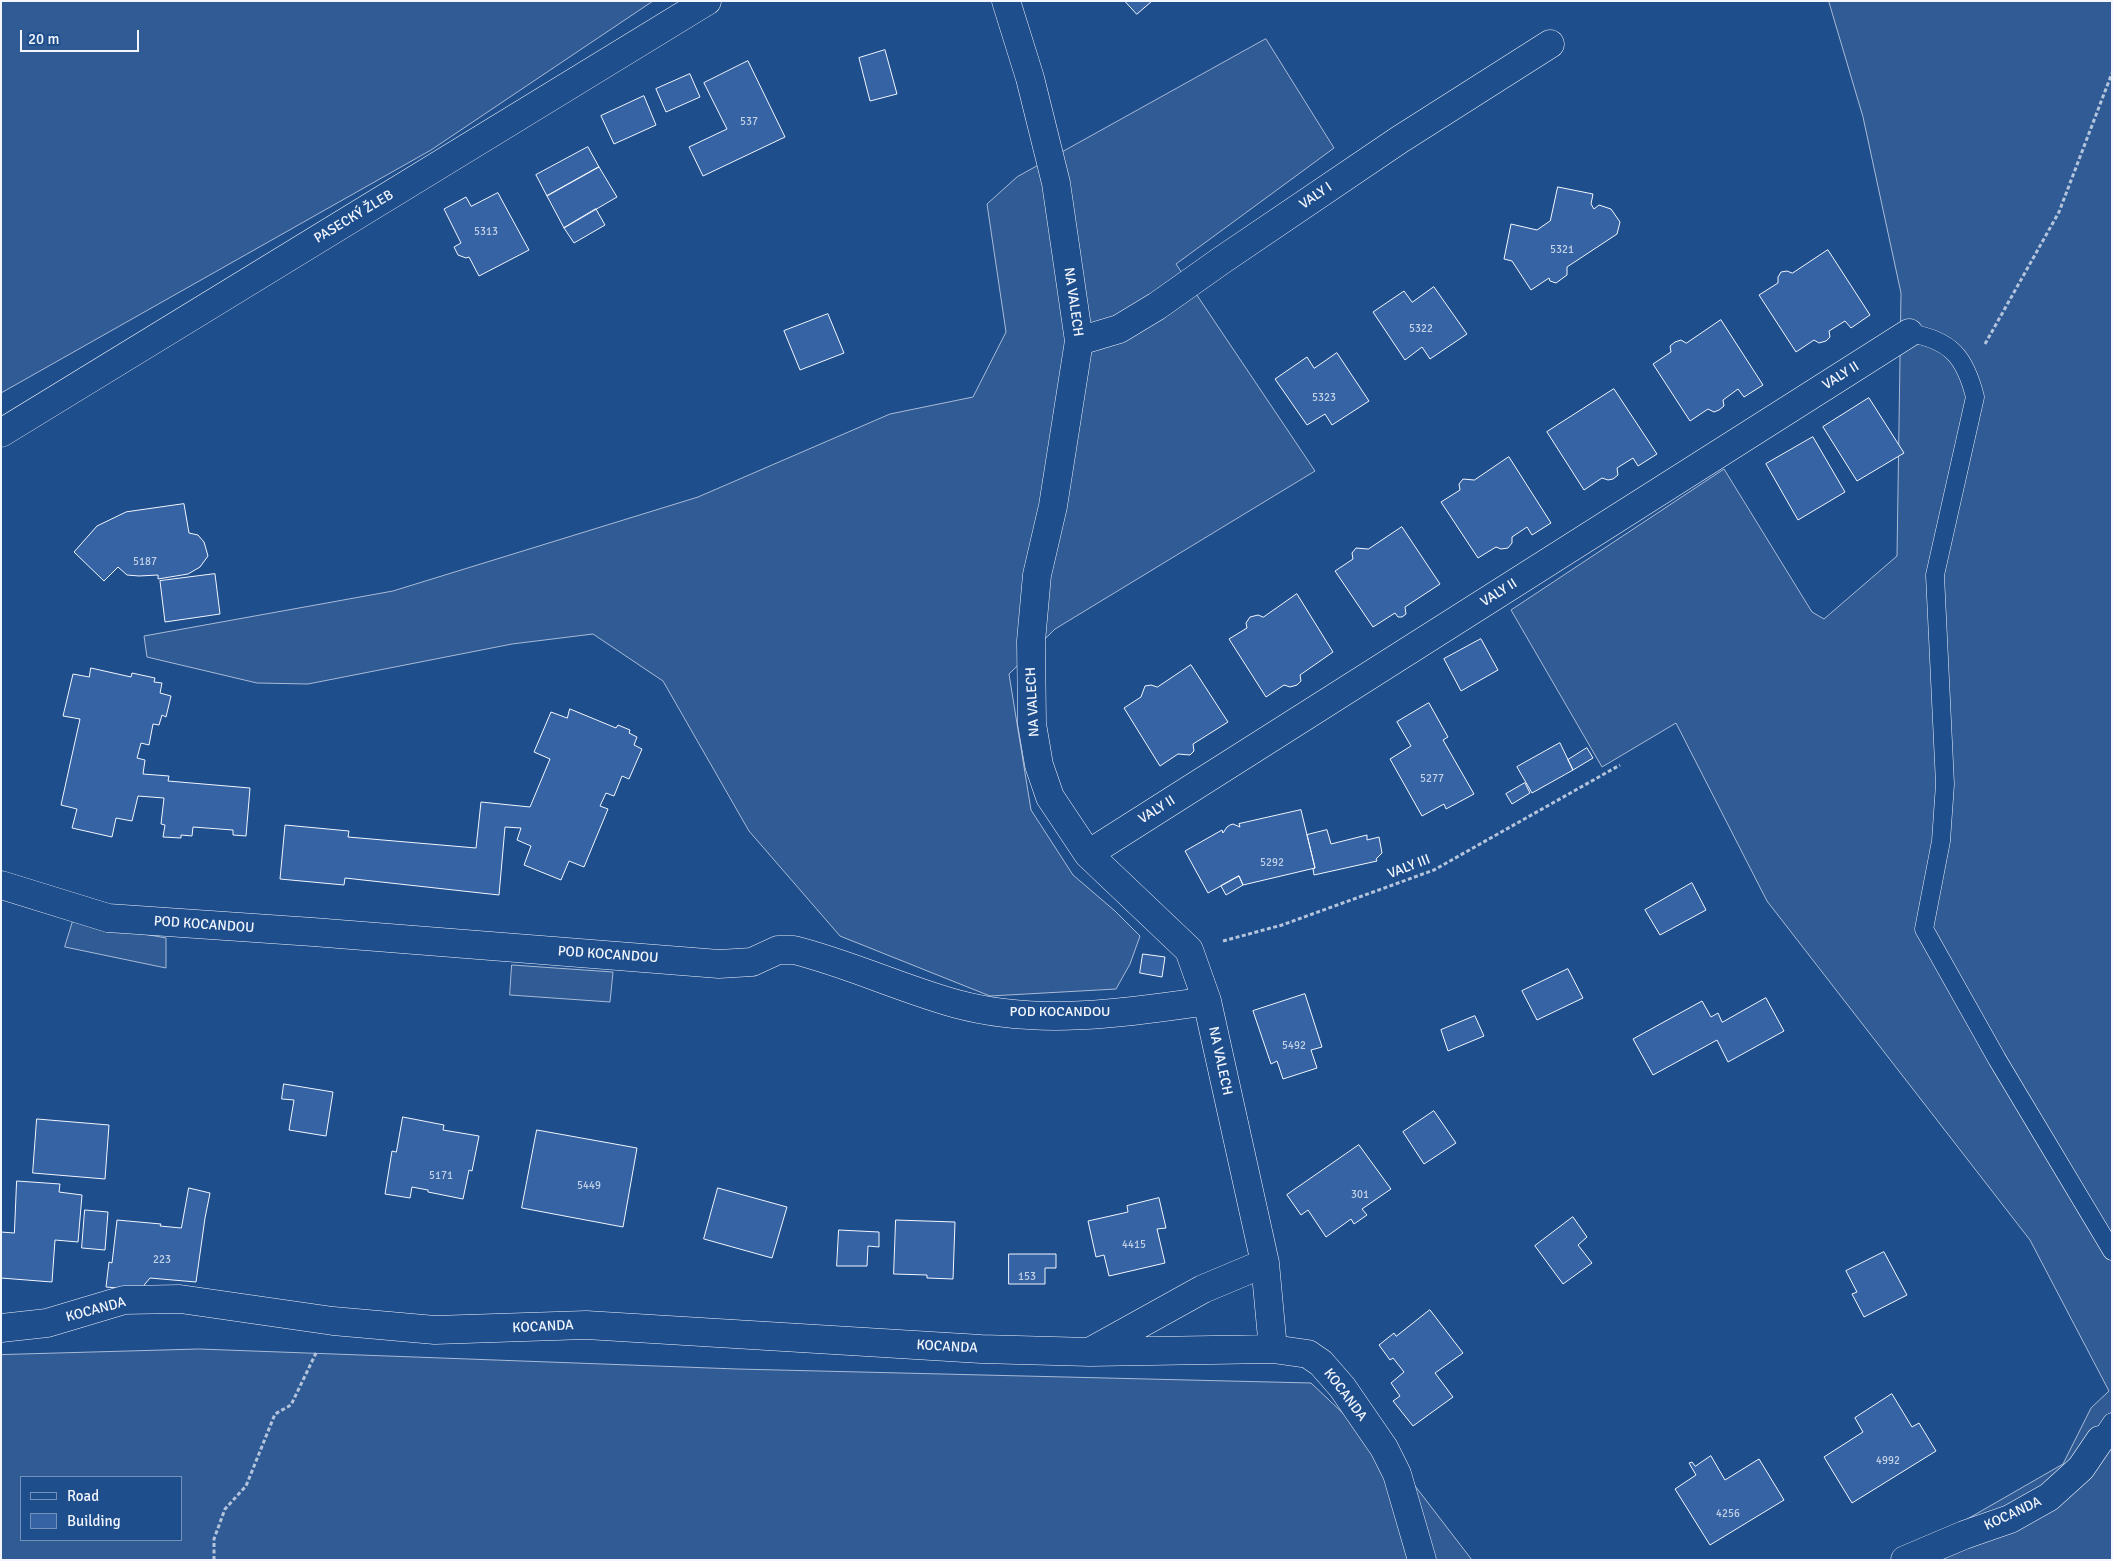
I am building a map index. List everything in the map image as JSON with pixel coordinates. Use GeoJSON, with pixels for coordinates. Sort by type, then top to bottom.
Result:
{"type":"FeatureCollection","features":[{"type":"Feature","properties":{"kind":"street","name":"PASECKÝ ŽLEB"},"geometry":{"type":"LineString","coordinates":[[1,432],[707,1]]}},
{"type":"Feature","properties":{"kind":"street","name":"NA VALECH"},"geometry":{"type":"LineString","coordinates":[[1006,1],[1030,78],[1056,183],[1079,341],[1053,506],[1037,574],[1031,641],[1032,724],[1039,765],[1050,797],[1088,854],[1189,950],[1207,1000],[1265,1263],[1272,1349]]}},
{"type":"Feature","properties":{"kind":"street","name":"VALY I"},"geometry":{"type":"LineString","coordinates":[[1079,341],[1119,329],[1157,306],[1391,145],[1550,44]]}},
{"type":"Feature","properties":{"kind":"street","name":"VALY II"},"geometry":{"type":"LineString","coordinates":[[1088,854],[1909,333]]}},
{"type":"Feature","properties":{"kind":"street","name":"POD KOCANDOU"},"geometry":{"type":"LineString","coordinates":[[1,885],[108,918],[720,964],[752,962],[778,950],[794,950],[957,1004],[1001,1012],[1048,1015],[1127,1012],[1207,1000]]}},
{"type":"Feature","properties":{"kind":"street"},"geometry":{"type":"LineString","coordinates":[[1090,1352],[1203,1289],[1265,1263]]}},
{"type":"Feature","properties":{"kind":"street","name":"KOCANDA"},"geometry":{"type":"LineString","coordinates":[[1,1328],[47,1323],[124,1300],[180,1300],[333,1321],[435,1330],[586,1325],[981,1349],[1090,1352],[1272,1349],[1308,1354],[1321,1363],[1342,1387],[1384,1448],[1397,1474],[1422,1560]]}},
{"type":"Feature","properties":{"kind":"street","name":"KOCANDA"},"geometry":{"type":"LineString","coordinates":[[1905,1560],[2010,1519],[2050,1497],[2081,1468],[2106,1431]]}},
{"type":"Feature","properties":{"kind":"lane"},"geometry":{"type":"LineString","coordinates":[[1909,333],[1931,336],[1955,353],[1969,373],[1975,397],[1935,575],[1945,784],[1940,841],[1924,929],[2002,1067],[2112,1251]]}},
{"type":"Feature","properties":{"kind":"path"},"geometry":{"type":"LineString","coordinates":[[1969,373],[2059,212],[2112,73]]}},
{"type":"Feature","properties":{"kind":"path","name":"VALY III"},"geometry":{"type":"LineString","coordinates":[[1189,950],[1282,925],[1434,870],[1620,766]]}},
{"type":"Feature","properties":{"kind":"path"},"geometry":{"type":"LineString","coordinates":[[214,1560],[214,1539],[225,1508],[246,1486],[275,1414],[291,1404],[333,1321]]}},
{"type":"Feature","properties":{"kind":"shaded area"},"geometry":{"type":"Polygon","coordinates":[[[1,1],[653,1],[431,150],[1,393],[1,1]]]}},
{"type":"Feature","properties":{"kind":"shaded area"},"geometry":{"type":"Polygon","coordinates":[[[1829,1],[2112,1],[2112,1560],[1896,1560],[2063,1464],[2091,1408],[2109,1391],[2030,1240],[1767,901],[1676,723],[1602,767],[1511,610],[1724,469],[1812,612],[1824,619],[1897,556],[1901,293],[1863,117],[1829,1]]]}},
{"type":"Feature","properties":{"kind":"shaded area"},"geometry":{"type":"Polygon","coordinates":[[[1266,39],[1334,148],[1176,264],[1315,471],[1055,629],[1009,674],[1031,810],[1073,875],[1115,911],[1140,936],[1130,964],[1116,989],[990,996],[840,936],[749,831],[663,681],[593,634],[512,644],[308,684],[257,683],[147,657],[144,636],[393,591],[698,497],[890,414],[973,397],[1006,332],[987,204],[1017,177],[1266,39]]]}},
{"type":"Feature","properties":{"kind":"shaded area"},"geometry":{"type":"Polygon","coordinates":[[[73,921],[166,938],[166,968],[65,947],[73,921]]]}},
{"type":"Feature","properties":{"kind":"shaded area"},"geometry":{"type":"Polygon","coordinates":[[[512,965],[613,972],[610,1002],[510,995],[512,965]]]}},
{"type":"Feature","properties":{"kind":"shaded area"},"geometry":{"type":"Polygon","coordinates":[[[199,1349],[737,1369],[1311,1383],[1402,1469],[1472,1560],[1,1560],[1,1355],[199,1349]]]}},
{"type":"Feature","properties":{"kind":"building"},"geometry":{"type":"Polygon","coordinates":[[[1125,1],[1152,1],[1137,14],[1125,1]]]}},
{"type":"Feature","properties":{"kind":"building"},"geometry":{"type":"Polygon","coordinates":[[[885,50],[897,94],[870,101],[859,58],[885,50]]]}},
{"type":"Feature","properties":{"kind":"building"},"geometry":{"type":"Polygon","coordinates":[[[748,61],[785,137],[703,176],[689,147],[727,129],[704,83],[748,61]]]}},
{"type":"Feature","properties":{"kind":"building"},"geometry":{"type":"Polygon","coordinates":[[[690,74],[700,97],[666,112],[656,89],[690,74]]]}},
{"type":"Feature","properties":{"kind":"building"},"geometry":{"type":"Polygon","coordinates":[[[644,96],[656,125],[614,144],[601,116],[644,96]]]}},
{"type":"Feature","properties":{"kind":"building"},"geometry":{"type":"Polygon","coordinates":[[[588,147],[599,167],[547,196],[536,175],[588,147]]]}},
{"type":"Feature","properties":{"kind":"building"},"geometry":{"type":"Polygon","coordinates":[[[599,167],[617,197],[564,228],[547,196],[599,167]]]}},
{"type":"Feature","properties":{"kind":"building"},"geometry":{"type":"Polygon","coordinates":[[[1558,187],[1593,194],[1591,204],[1594,209],[1599,205],[1611,209],[1620,222],[1617,234],[1567,267],[1567,275],[1556,283],[1550,281],[1549,278],[1531,290],[1512,261],[1504,259],[1511,224],[1537,230],[1550,221],[1558,187]]]}},
{"type":"Feature","properties":{"kind":"building"},"geometry":{"type":"Polygon","coordinates":[[[498,193],[529,250],[479,276],[469,257],[466,258],[458,255],[454,247],[461,243],[444,209],[466,197],[471,206],[498,193]]]}},
{"type":"Feature","properties":{"kind":"building"},"geometry":{"type":"Polygon","coordinates":[[[596,209],[605,225],[574,243],[564,228],[596,209]]]}},
{"type":"Feature","properties":{"kind":"building"},"geometry":{"type":"Polygon","coordinates":[[[1828,250],[1870,315],[1851,328],[1845,321],[1829,331],[1830,337],[1826,341],[1819,343],[1814,340],[1796,352],[1759,295],[1778,283],[1778,277],[1781,272],[1787,271],[1792,273],[1828,250]]]}},
{"type":"Feature","properties":{"kind":"building"},"geometry":{"type":"Polygon","coordinates":[[[1434,287],[1467,334],[1430,359],[1422,347],[1405,360],[1373,312],[1404,291],[1412,302],[1434,287]]]}},
{"type":"Feature","properties":{"kind":"building"},"geometry":{"type":"Polygon","coordinates":[[[828,314],[844,353],[800,370],[784,331],[828,314]]]}},
{"type":"Feature","properties":{"kind":"building"},"geometry":{"type":"Polygon","coordinates":[[[1721,320],[1763,385],[1744,397],[1738,389],[1723,400],[1724,406],[1719,410],[1714,412],[1708,409],[1690,421],[1653,364],[1671,352],[1670,346],[1675,342],[1681,340],[1686,343],[1721,320]]]}},
{"type":"Feature","properties":{"kind":"building"},"geometry":{"type":"Polygon","coordinates":[[[1337,353],[1369,401],[1332,425],[1325,414],[1307,425],[1275,379],[1307,357],[1314,368],[1337,353]]]}},
{"type":"Feature","properties":{"kind":"building"},"geometry":{"type":"Polygon","coordinates":[[[1614,389],[1657,454],[1638,466],[1633,458],[1617,468],[1618,475],[1613,479],[1602,478],[1584,490],[1547,432],[1614,389]]]}},
{"type":"Feature","properties":{"kind":"building"},"geometry":{"type":"Polygon","coordinates":[[[1869,398],[1904,453],[1857,481],[1823,427],[1869,398]]]}},
{"type":"Feature","properties":{"kind":"building"},"geometry":{"type":"Polygon","coordinates":[[[1813,437],[1845,492],[1798,520],[1766,464],[1813,437]]]}},
{"type":"Feature","properties":{"kind":"building"},"geometry":{"type":"Polygon","coordinates":[[[1509,457],[1551,523],[1532,535],[1527,527],[1512,537],[1512,543],[1508,548],[1501,549],[1496,547],[1478,558],[1441,502],[1460,490],[1459,484],[1463,479],[1474,480],[1509,457]]]}},
{"type":"Feature","properties":{"kind":"building"},"geometry":{"type":"Polygon","coordinates":[[[184,504],[189,533],[198,535],[204,542],[208,556],[200,567],[188,574],[158,579],[158,575],[127,575],[118,567],[104,581],[74,552],[97,526],[126,512],[184,504]]]}},
{"type":"Feature","properties":{"kind":"building"},"geometry":{"type":"Polygon","coordinates":[[[1402,527],[1440,584],[1405,607],[1406,614],[1402,617],[1398,617],[1395,613],[1373,627],[1335,571],[1353,559],[1352,553],[1356,548],[1368,549],[1402,527]]]}},
{"type":"Feature","properties":{"kind":"building"},"geometry":{"type":"Polygon","coordinates":[[[215,574],[220,614],[165,622],[160,581],[215,574]]]}},
{"type":"Feature","properties":{"kind":"building"},"geometry":{"type":"Polygon","coordinates":[[[1297,594],[1333,652],[1300,675],[1301,681],[1297,685],[1290,687],[1284,685],[1266,697],[1229,639],[1247,628],[1246,623],[1250,617],[1258,615],[1263,617],[1297,594]]]}},
{"type":"Feature","properties":{"kind":"building"},"geometry":{"type":"Polygon","coordinates":[[[1481,639],[1498,670],[1461,691],[1444,659],[1481,639]]]}},
{"type":"Feature","properties":{"kind":"building"},"geometry":{"type":"Polygon","coordinates":[[[1191,665],[1228,722],[1193,744],[1194,751],[1190,755],[1178,754],[1160,766],[1124,708],[1141,697],[1145,686],[1157,687],[1191,665]]]}},
{"type":"Feature","properties":{"kind":"building"},"geometry":{"type":"Polygon","coordinates":[[[91,668],[131,677],[132,673],[155,678],[154,682],[162,683],[160,693],[171,696],[166,717],[162,715],[159,725],[153,724],[149,745],[141,743],[137,758],[145,760],[143,774],[169,776],[168,781],[250,788],[246,836],[233,835],[233,830],[193,827],[192,836],[181,835],[181,838],[163,837],[165,825],[161,824],[164,798],[138,796],[132,821],[116,818],[112,837],[72,828],[77,809],[61,805],[80,719],[63,716],[73,674],[89,677],[91,668]]]}},
{"type":"Feature","properties":{"kind":"building"},"geometry":{"type":"Polygon","coordinates":[[[1429,703],[1448,737],[1443,740],[1474,794],[1446,809],[1444,804],[1422,816],[1390,759],[1411,746],[1397,722],[1429,703]]]}},
{"type":"Feature","properties":{"kind":"building"},"geometry":{"type":"Polygon","coordinates":[[[570,709],[616,728],[618,725],[630,730],[629,733],[637,737],[634,745],[642,749],[629,779],[622,776],[614,796],[606,793],[600,806],[608,809],[584,867],[569,861],[561,880],[524,865],[531,846],[517,840],[521,828],[505,827],[499,895],[345,878],[344,885],[280,879],[285,825],[349,831],[348,837],[476,848],[481,802],[530,807],[550,759],[534,752],[551,712],[567,718],[570,709]]]}},
{"type":"Feature","properties":{"kind":"building"},"geometry":{"type":"Polygon","coordinates":[[[1560,743],[1573,770],[1532,793],[1517,767],[1560,743]]]}},
{"type":"Feature","properties":{"kind":"building"},"geometry":{"type":"Polygon","coordinates":[[[1587,748],[1593,758],[1573,770],[1568,760],[1587,748]]]}},
{"type":"Feature","properties":{"kind":"building"},"geometry":{"type":"Polygon","coordinates":[[[1525,783],[1530,793],[1512,804],[1506,794],[1525,783]]]}},
{"type":"Feature","properties":{"kind":"building"},"geometry":{"type":"Polygon","coordinates":[[[1301,810],[1315,868],[1243,885],[1239,876],[1208,893],[1185,851],[1222,830],[1223,833],[1230,825],[1233,824],[1240,827],[1239,824],[1301,810]]]}},
{"type":"Feature","properties":{"kind":"building"},"geometry":{"type":"Polygon","coordinates":[[[1327,830],[1331,844],[1367,835],[1367,840],[1379,837],[1382,853],[1376,859],[1377,861],[1314,875],[1313,869],[1315,868],[1307,835],[1327,830]]]}},
{"type":"Feature","properties":{"kind":"building"},"geometry":{"type":"Polygon","coordinates":[[[1239,876],[1243,885],[1226,895],[1221,886],[1239,876]]]}},
{"type":"Feature","properties":{"kind":"building"},"geometry":{"type":"Polygon","coordinates":[[[1692,883],[1706,910],[1660,935],[1645,910],[1692,883]]]}},
{"type":"Feature","properties":{"kind":"building"},"geometry":{"type":"Polygon","coordinates":[[[1143,954],[1165,957],[1162,977],[1140,973],[1143,954]]]}},
{"type":"Feature","properties":{"kind":"building"},"geometry":{"type":"Polygon","coordinates":[[[1568,969],[1583,998],[1537,1020],[1522,991],[1568,969]]]}},
{"type":"Feature","properties":{"kind":"building"},"geometry":{"type":"Polygon","coordinates":[[[1305,994],[1322,1047],[1311,1050],[1317,1068],[1283,1079],[1277,1061],[1271,1064],[1253,1011],[1305,994]]]}},
{"type":"Feature","properties":{"kind":"building"},"geometry":{"type":"Polygon","coordinates":[[[1766,998],[1784,1031],[1728,1062],[1717,1040],[1653,1075],[1633,1039],[1702,1001],[1711,1017],[1718,1013],[1722,1022],[1766,998]]]}},
{"type":"Feature","properties":{"kind":"building"},"geometry":{"type":"Polygon","coordinates":[[[1475,1016],[1484,1036],[1448,1051],[1441,1030],[1475,1016]]]}},
{"type":"Feature","properties":{"kind":"building"},"geometry":{"type":"Polygon","coordinates":[[[284,1084],[333,1092],[326,1136],[289,1130],[294,1100],[282,1099],[284,1084]]]}},
{"type":"Feature","properties":{"kind":"building"},"geometry":{"type":"Polygon","coordinates":[[[1434,1111],[1456,1143],[1424,1164],[1403,1132],[1434,1111]]]}},
{"type":"Feature","properties":{"kind":"building"},"geometry":{"type":"Polygon","coordinates":[[[403,1117],[444,1125],[443,1130],[479,1136],[472,1171],[469,1170],[463,1199],[412,1187],[410,1198],[385,1194],[392,1151],[396,1152],[403,1117]]]}},
{"type":"Feature","properties":{"kind":"building"},"geometry":{"type":"Polygon","coordinates":[[[37,1119],[109,1125],[105,1179],[33,1173],[37,1119]]]}},
{"type":"Feature","properties":{"kind":"building"},"geometry":{"type":"Polygon","coordinates":[[[537,1130],[637,1148],[623,1227],[522,1208],[537,1130]]]}},
{"type":"Feature","properties":{"kind":"building"},"geometry":{"type":"Polygon","coordinates":[[[1359,1145],[1391,1189],[1362,1209],[1367,1215],[1354,1224],[1351,1219],[1326,1237],[1308,1210],[1301,1215],[1287,1195],[1359,1145]]]}},
{"type":"Feature","properties":{"kind":"building"},"geometry":{"type":"Polygon","coordinates":[[[17,1181],[60,1184],[59,1192],[82,1195],[78,1242],[55,1240],[52,1282],[1,1278],[1,1232],[14,1233],[17,1181]]]}},
{"type":"Feature","properties":{"kind":"building"},"geometry":{"type":"Polygon","coordinates":[[[189,1188],[210,1193],[196,1282],[150,1278],[140,1290],[106,1287],[109,1262],[112,1263],[117,1220],[181,1228],[189,1188]]]}},
{"type":"Feature","properties":{"kind":"building"},"geometry":{"type":"Polygon","coordinates":[[[718,1188],[787,1207],[772,1258],[704,1239],[718,1188]]]}},
{"type":"Feature","properties":{"kind":"building"},"geometry":{"type":"Polygon","coordinates":[[[1159,1198],[1166,1228],[1157,1229],[1165,1263],[1109,1276],[1104,1255],[1096,1257],[1088,1221],[1128,1212],[1127,1206],[1159,1198]]]}},
{"type":"Feature","properties":{"kind":"building"},"geometry":{"type":"Polygon","coordinates":[[[85,1210],[108,1212],[105,1250],[82,1248],[85,1210]]]}},
{"type":"Feature","properties":{"kind":"building"},"geometry":{"type":"Polygon","coordinates":[[[1573,1217],[1587,1237],[1578,1245],[1592,1263],[1563,1284],[1535,1246],[1573,1217]]]}},
{"type":"Feature","properties":{"kind":"building"},"geometry":{"type":"Polygon","coordinates":[[[896,1220],[955,1222],[953,1279],[927,1278],[927,1275],[894,1274],[896,1220]]]}},
{"type":"Feature","properties":{"kind":"building"},"geometry":{"type":"Polygon","coordinates":[[[839,1230],[879,1232],[879,1247],[868,1246],[867,1266],[837,1266],[839,1230]]]}},
{"type":"Feature","properties":{"kind":"building"},"geometry":{"type":"Polygon","coordinates":[[[1884,1252],[1907,1295],[1864,1317],[1852,1294],[1857,1292],[1846,1271],[1884,1252]]]}},
{"type":"Feature","properties":{"kind":"building"},"geometry":{"type":"Polygon","coordinates":[[[1009,1254],[1056,1254],[1056,1268],[1045,1268],[1045,1284],[1009,1284],[1009,1254]]]}},
{"type":"Feature","properties":{"kind":"building"},"geometry":{"type":"Polygon","coordinates":[[[1430,1310],[1463,1353],[1435,1373],[1453,1397],[1413,1426],[1393,1401],[1400,1396],[1391,1383],[1404,1372],[1393,1358],[1390,1360],[1379,1345],[1394,1333],[1396,1336],[1430,1310]]]}},
{"type":"Feature","properties":{"kind":"building"},"geometry":{"type":"Polygon","coordinates":[[[1892,1394],[1912,1427],[1919,1423],[1936,1451],[1852,1503],[1824,1457],[1863,1432],[1855,1418],[1892,1394]]]}},
{"type":"Feature","properties":{"kind":"building"},"geometry":{"type":"Polygon","coordinates":[[[1711,1456],[1725,1480],[1759,1459],[1784,1500],[1710,1545],[1675,1489],[1696,1475],[1689,1463],[1692,1462],[1695,1466],[1711,1456]]]}}]}
